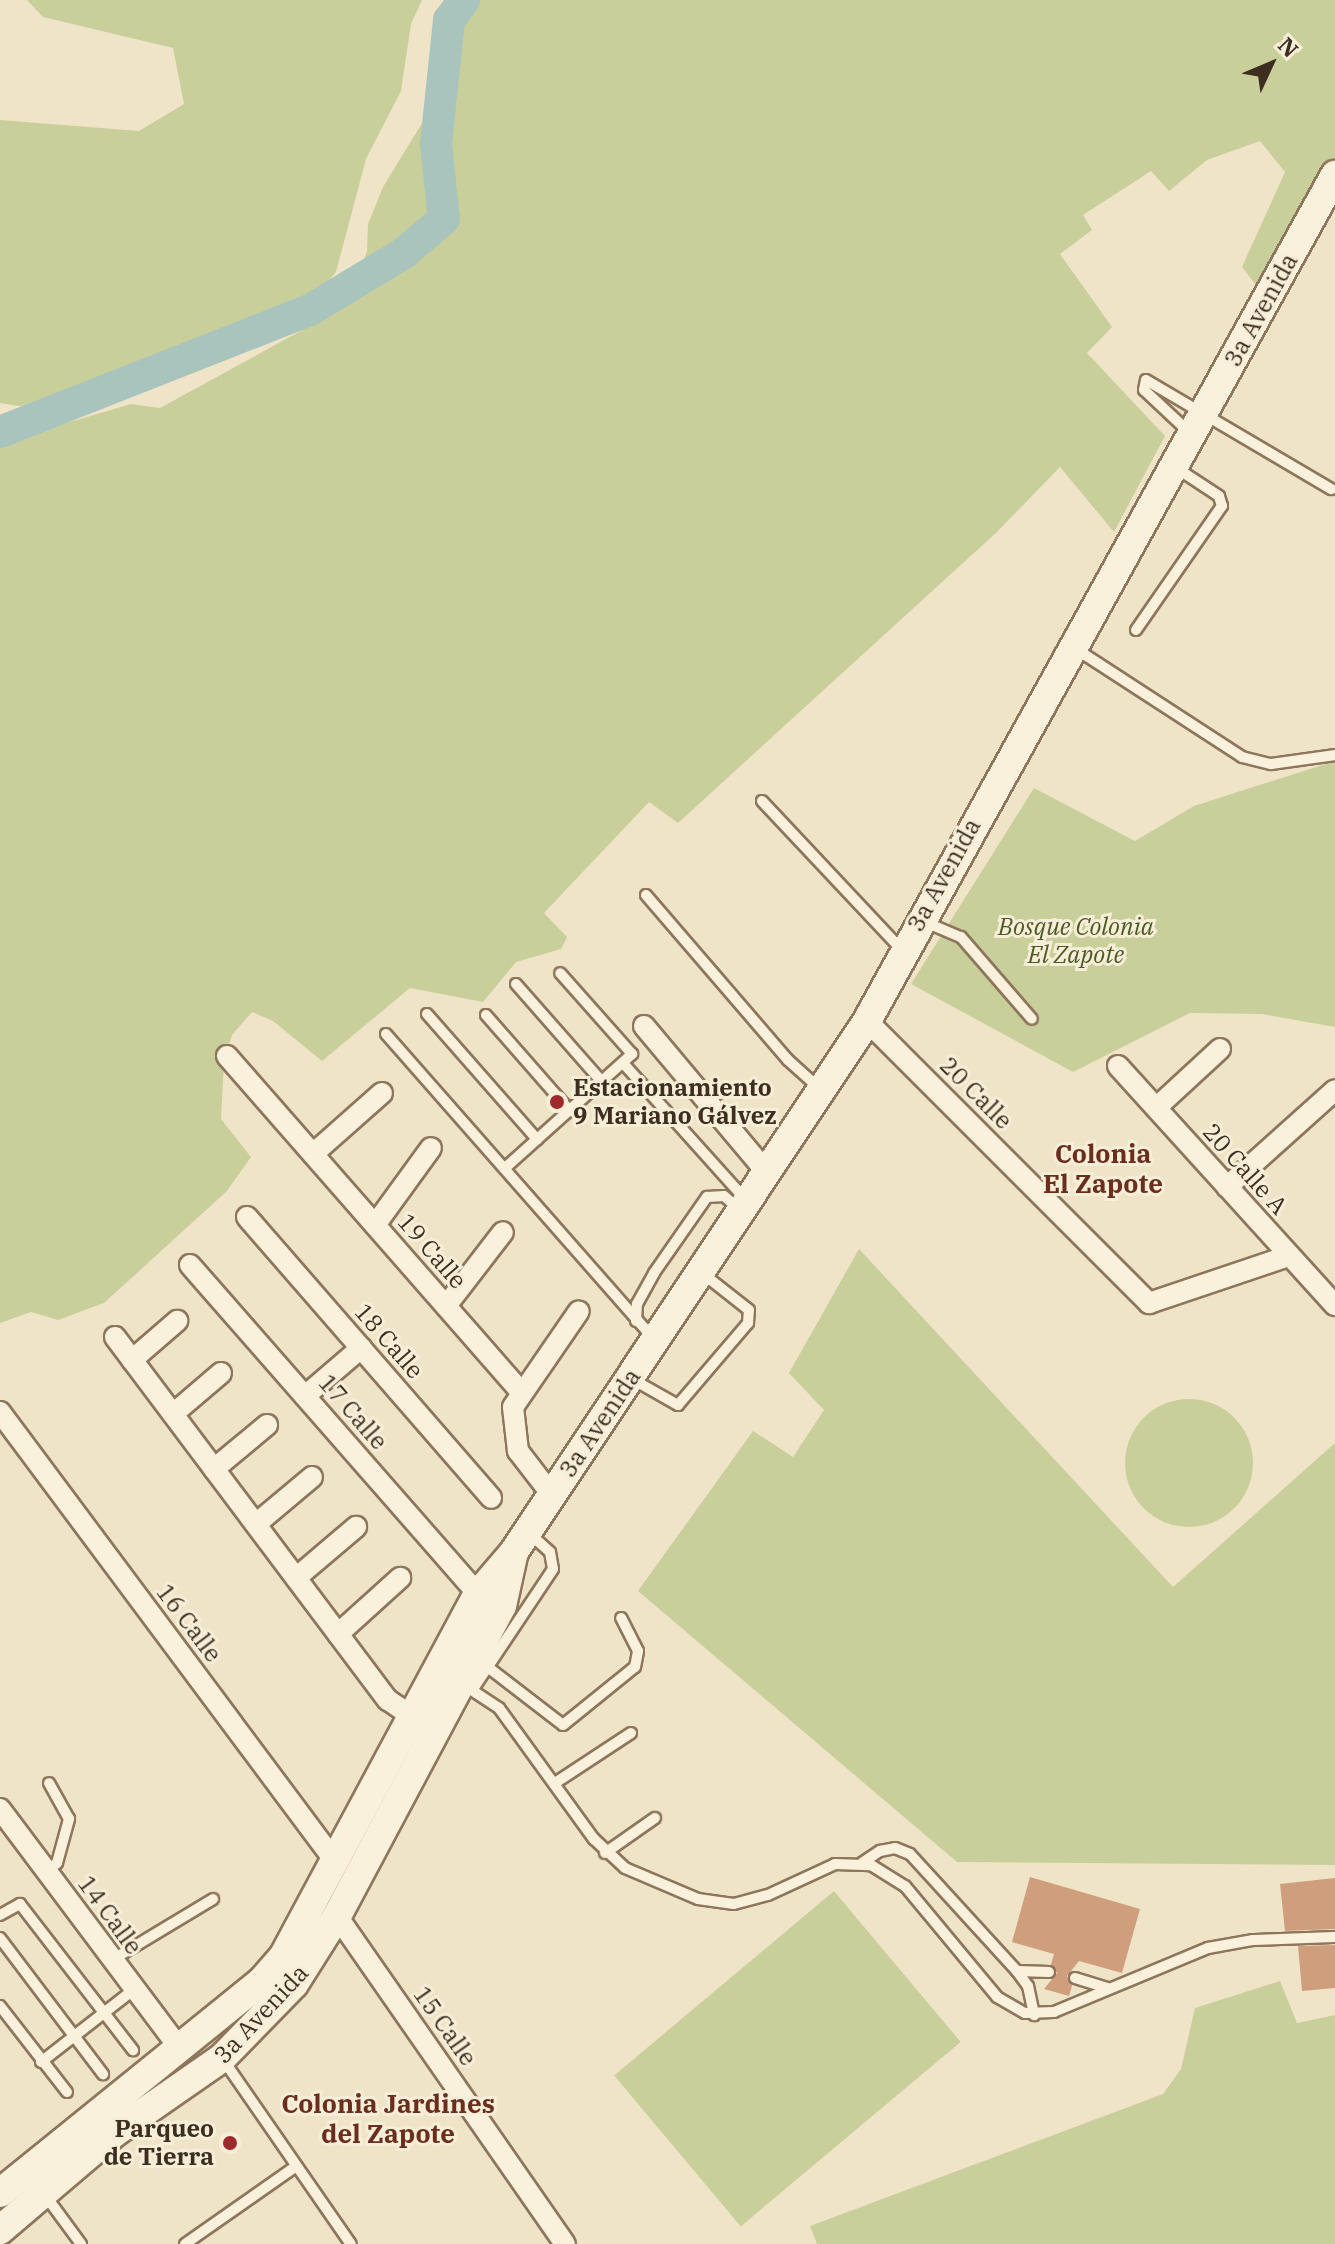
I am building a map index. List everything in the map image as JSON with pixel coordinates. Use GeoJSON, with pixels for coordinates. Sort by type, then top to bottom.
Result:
{"type":"FeatureCollection","features":[{"type":"Feature","properties":{"kind":"street","name":"3a Avenida"},"geometry":{"type":"LineString","coordinates":[[0,2193],[180,2049],[283,1957],[337,1864],[478,1594],[521,1542],[631,1378],[646,1331],[702,1272],[867,1021],[1070,646],[1198,424],[1335,175]]}},
{"type":"Feature","properties":{"kind":"street","name":"20 Calle"},"geometry":{"type":"LineString","coordinates":[[867,1021],[1149,1303],[1289,1256]]}},
{"type":"Feature","properties":{"kind":"street"},"geometry":{"type":"LineString","coordinates":[[644,1026],[768,1174]]}},
{"type":"Feature","properties":{"kind":"street"},"geometry":{"type":"LineString","coordinates":[[1156,1108],[1220,1049]]}},
{"type":"Feature","properties":{"kind":"street","name":"19 Calle"},"geometry":{"type":"LineString","coordinates":[[227,1056],[520,1391]]}},
{"type":"Feature","properties":{"kind":"street","name":"20 Calle A"},"geometry":{"type":"LineString","coordinates":[[1118,1066],[1335,1305]]}},
{"type":"Feature","properties":{"kind":"street"},"geometry":{"type":"LineString","coordinates":[[1227,1187],[1335,1090]]}},
{"type":"Feature","properties":{"kind":"street"},"geometry":{"type":"LineString","coordinates":[[313,1154],[382,1093]]}},
{"type":"Feature","properties":{"kind":"street"},"geometry":{"type":"LineString","coordinates":[[375,1225],[431,1148]]}},
{"type":"Feature","properties":{"kind":"street","name":"18 Calle"},"geometry":{"type":"LineString","coordinates":[[247,1217],[491,1498]]}},
{"type":"Feature","properties":{"kind":"street"},"geometry":{"type":"LineString","coordinates":[[446,1306],[503,1232]]}},
{"type":"Feature","properties":{"kind":"street","name":"17 Calle"},"geometry":{"type":"LineString","coordinates":[[190,1265],[478,1594]]}},
{"type":"Feature","properties":{"kind":"street"},"geometry":{"type":"LineString","coordinates":[[552,1495],[516,1447],[512,1416],[520,1391],[579,1311]]}},
{"type":"Feature","properties":{"kind":"street"},"geometry":{"type":"LineString","coordinates":[[132,1360],[177,1321]]}},
{"type":"Feature","properties":{"kind":"street"},"geometry":{"type":"LineString","coordinates":[[115,1337],[388,1700],[412,1716]]}},
{"type":"Feature","properties":{"kind":"street"},"geometry":{"type":"LineString","coordinates":[[305,1396],[361,1348]]}},
{"type":"Feature","properties":{"kind":"street"},"geometry":{"type":"LineString","coordinates":[[173,1414],[221,1373]]}},
{"type":"Feature","properties":{"kind":"street","name":"16 Calle"},"geometry":{"type":"LineString","coordinates":[[0,1412],[337,1864]]}},
{"type":"Feature","properties":{"kind":"street"},"geometry":{"type":"LineString","coordinates":[[214,1469],[267,1425]]}},
{"type":"Feature","properties":{"kind":"street"},"geometry":{"type":"LineString","coordinates":[[256,1524],[312,1477]]}},
{"type":"Feature","properties":{"kind":"street"},"geometry":{"type":"LineString","coordinates":[[296,1578],[356,1527]]}},
{"type":"Feature","properties":{"kind":"street","name":"3a Avenida"},"geometry":{"type":"LineString","coordinates":[[0,2230],[45,2195],[114,2133],[222,2058],[294,1984],[337,1916],[466,1686],[502,1606],[521,1542]]}},
{"type":"Feature","properties":{"kind":"street"},"geometry":{"type":"LineString","coordinates":[[338,1634],[400,1578]]}},
{"type":"Feature","properties":{"kind":"street","name":"14 Calle"},"geometry":{"type":"LineString","coordinates":[[0,1809],[132,1991],[180,2049]]}},
{"type":"Feature","properties":{"kind":"street","name":"15 Calle"},"geometry":{"type":"LineString","coordinates":[[337,1916],[565,2244]]}},
{"type":"Feature","properties":{"kind":"street"},"geometry":{"type":"LineString","coordinates":[[114,2133],[134,2109],[189,2065],[180,2049]]}},
{"type":"Feature","properties":{"kind":"lane"},"geometry":{"type":"LineString","coordinates":[[1198,424],[1151,380],[1143,384],[1198,424],[1331,489]]}},
{"type":"Feature","properties":{"kind":"lane"},"geometry":{"type":"LineString","coordinates":[[1136,630],[1222,506],[1219,496],[1173,466]]}},
{"type":"Feature","properties":{"kind":"lane"},"geometry":{"type":"LineString","coordinates":[[1070,646],[1242,757],[1271,764],[1335,755]]}},
{"type":"Feature","properties":{"kind":"lane"},"geometry":{"type":"LineString","coordinates":[[762,801],[903,951]]}},
{"type":"Feature","properties":{"kind":"lane"},"geometry":{"type":"LineString","coordinates":[[646,895],[788,1060],[823,1092]]}},
{"type":"Feature","properties":{"kind":"lane"},"geometry":{"type":"LineString","coordinates":[[920,920],[961,937],[1032,1019]]}},
{"type":"Feature","properties":{"kind":"lane"},"geometry":{"type":"LineString","coordinates":[[505,1168],[623,1063],[631,1051],[560,973]]}},
{"type":"Feature","properties":{"kind":"lane"},"geometry":{"type":"LineString","coordinates":[[516,984],[602,1082]]}},
{"type":"Feature","properties":{"kind":"lane"},"geometry":{"type":"LineString","coordinates":[[427,1014],[537,1139]]}},
{"type":"Feature","properties":{"kind":"lane"},"geometry":{"type":"LineString","coordinates":[[486,1015],[570,1111]]}},
{"type":"Feature","properties":{"kind":"lane"},"geometry":{"type":"LineString","coordinates":[[386,1034],[646,1331]]}},
{"type":"Feature","properties":{"kind":"lane"},"geometry":{"type":"LineString","coordinates":[[623,1063],[746,1207]]}},
{"type":"Feature","properties":{"kind":"lane"},"geometry":{"type":"LineString","coordinates":[[646,1331],[637,1304],[654,1273],[707,1197],[724,1196],[746,1207]]}},
{"type":"Feature","properties":{"kind":"lane"},"geometry":{"type":"LineString","coordinates":[[631,1378],[678,1405],[748,1323],[749,1310],[702,1272]]}},
{"type":"Feature","properties":{"kind":"lane"},"geometry":{"type":"LineString","coordinates":[[521,1542],[550,1552],[553,1569],[489,1668],[466,1686],[499,1708],[605,1853],[637,1875],[722,1904],[757,1900],[835,1864],[862,1863],[905,1886],[1005,2004],[1034,2015],[1054,2012],[1208,1948],[1253,1940],[1335,1937]]}},
{"type":"Feature","properties":{"kind":"lane"},"geometry":{"type":"LineString","coordinates":[[489,1668],[563,1725],[635,1667],[638,1651],[621,1618]]}},
{"type":"Feature","properties":{"kind":"lane"},"geometry":{"type":"LineString","coordinates":[[555,1783],[631,1733]]}},
{"type":"Feature","properties":{"kind":"lane"},"geometry":{"type":"LineString","coordinates":[[47,1871],[57,1863],[69,1819],[49,1783]]}},
{"type":"Feature","properties":{"kind":"lane"},"geometry":{"type":"LineString","coordinates":[[605,1853],[655,1818]]}},
{"type":"Feature","properties":{"kind":"lane"},"geometry":{"type":"LineString","coordinates":[[862,1863],[880,1851],[895,1848],[910,1854],[1017,1971],[1028,1986],[1034,2015]]}},
{"type":"Feature","properties":{"kind":"lane"},"geometry":{"type":"LineString","coordinates":[[112,1960],[213,1899]]}},
{"type":"Feature","properties":{"kind":"lane"},"geometry":{"type":"LineString","coordinates":[[0,1915],[20,1904],[133,2050]]}},
{"type":"Feature","properties":{"kind":"lane"},"geometry":{"type":"LineString","coordinates":[[0,1938],[103,2074]]}},
{"type":"Feature","properties":{"kind":"lane"},"geometry":{"type":"LineString","coordinates":[[1017,1971],[1049,1972]]}},
{"type":"Feature","properties":{"kind":"lane"},"geometry":{"type":"LineString","coordinates":[[1075,1978],[1107,1988]]}},
{"type":"Feature","properties":{"kind":"lane"},"geometry":{"type":"LineString","coordinates":[[41,2062],[132,1991]]}},
{"type":"Feature","properties":{"kind":"lane"},"geometry":{"type":"LineString","coordinates":[[0,2006],[67,2092]]}},
{"type":"Feature","properties":{"kind":"lane"},"geometry":{"type":"LineString","coordinates":[[222,2058],[351,2244]]}},
{"type":"Feature","properties":{"kind":"lane"},"geometry":{"type":"LineString","coordinates":[[185,2244],[295,2167]]}},
{"type":"Feature","properties":{"kind":"lane"},"geometry":{"type":"LineString","coordinates":[[45,2195],[81,2244]]}},
{"type":"Feature","properties":{"kind":"green space"},"geometry":{"type":"Polygon","coordinates":[[[27,0],[422,0],[411,24],[401,91],[366,159],[336,272],[314,297],[287,318],[138,389],[43,410],[0,403],[0,120],[139,131],[184,104],[173,48],[43,17],[27,0]]]}},
{"type":"Feature","properties":{"kind":"green space"},"geometry":{"type":"Polygon","coordinates":[[[459,0],[1335,0],[1335,161],[1276,271],[1256,285],[1242,267],[1285,172],[1260,141],[1207,160],[1169,191],[1151,171],[1083,215],[1092,230],[1060,254],[1112,327],[1087,353],[1165,436],[1114,532],[1060,467],[997,532],[678,823],[649,802],[544,913],[567,937],[561,949],[516,962],[483,1002],[410,988],[322,1061],[273,1021],[252,1012],[232,1035],[224,1061],[221,1119],[251,1157],[227,1191],[104,1303],[58,1320],[31,1312],[0,1323],[0,427],[13,431],[53,427],[131,404],[160,408],[328,316],[357,280],[367,251],[368,224],[383,187],[438,97],[440,64],[459,0]]]}},
{"type":"Feature","properties":{"kind":"green space","name":"Bosque Colonia El Zapote"},"geometry":{"type":"Polygon","coordinates":[[[1335,761],[1335,1027],[1262,1014],[1190,1013],[1073,1072],[911,984],[1034,788],[1135,841],[1194,806],[1335,761]]]}},
{"type":"Feature","properties":{"kind":"green space"},"geometry":{"type":"Polygon","coordinates":[[[859,1249],[1173,1587],[1335,1443],[1335,1865],[957,1862],[638,1591],[753,1431],[793,1457],[824,1410],[789,1373],[859,1249]]]}},
{"type":"Feature","properties":{"kind":"green space"},"geometry":{"type":"Polygon","coordinates":[[[1189,1399],[1213,1404],[1234,1418],[1248,1439],[1253,1463],[1248,1487],[1234,1508],[1213,1522],[1189,1527],[1165,1522],[1144,1508],[1130,1487],[1125,1463],[1130,1439],[1144,1418],[1165,1404],[1189,1399]]]}},
{"type":"Feature","properties":{"kind":"green space"},"geometry":{"type":"Polygon","coordinates":[[[834,1891],[961,2042],[741,2226],[614,2075],[834,1891]]]}},
{"type":"Feature","properties":{"kind":"green space"},"geometry":{"type":"Polygon","coordinates":[[[1280,1981],[1297,2023],[1335,2015],[1335,2244],[817,2244],[810,2226],[1163,2094],[1181,2069],[1195,2008],[1280,1981]]]}},
{"type":"Feature","properties":{"kind":"building"},"geometry":{"type":"Polygon","coordinates":[[[1030,1877],[1140,1909],[1122,1973],[1079,1961],[1067,1976],[1072,1986],[1069,1996],[1044,1989],[1057,1973],[1051,1964],[1054,1954],[1012,1942],[1030,1877]]]}},
{"type":"Feature","properties":{"kind":"building"},"geometry":{"type":"Polygon","coordinates":[[[1335,1878],[1335,1929],[1285,1931],[1280,1884],[1335,1878]]]}},
{"type":"Feature","properties":{"kind":"building"},"geometry":{"type":"Polygon","coordinates":[[[1335,1945],[1335,1988],[1302,1991],[1298,1946],[1335,1945]]]}},
{"type":"Feature","properties":{"kind":"waterway"},"geometry":{"type":"LineString","coordinates":[[0,432],[310,310],[404,253],[444,219],[436,144],[449,20],[464,0]]}},
{"type":"Feature","properties":{"kind":"place","name":"Estacionamiento 9 Mariano Gálvez"},"geometry":{"type":"Point","coordinates":[557,1102]}},
{"type":"Feature","properties":{"kind":"place","name":"Parqueo de Tierra"},"geometry":{"type":"Point","coordinates":[230,2143]}},
{"type":"Feature","properties":{"kind":"district","name":"Colonia El Zapote"},"geometry":{"type":"Point","coordinates":[1103,1169]}},
{"type":"Feature","properties":{"kind":"district","name":"Colonia Jardines del Zapote"},"geometry":{"type":"Point","coordinates":[388,2119]}}]}
